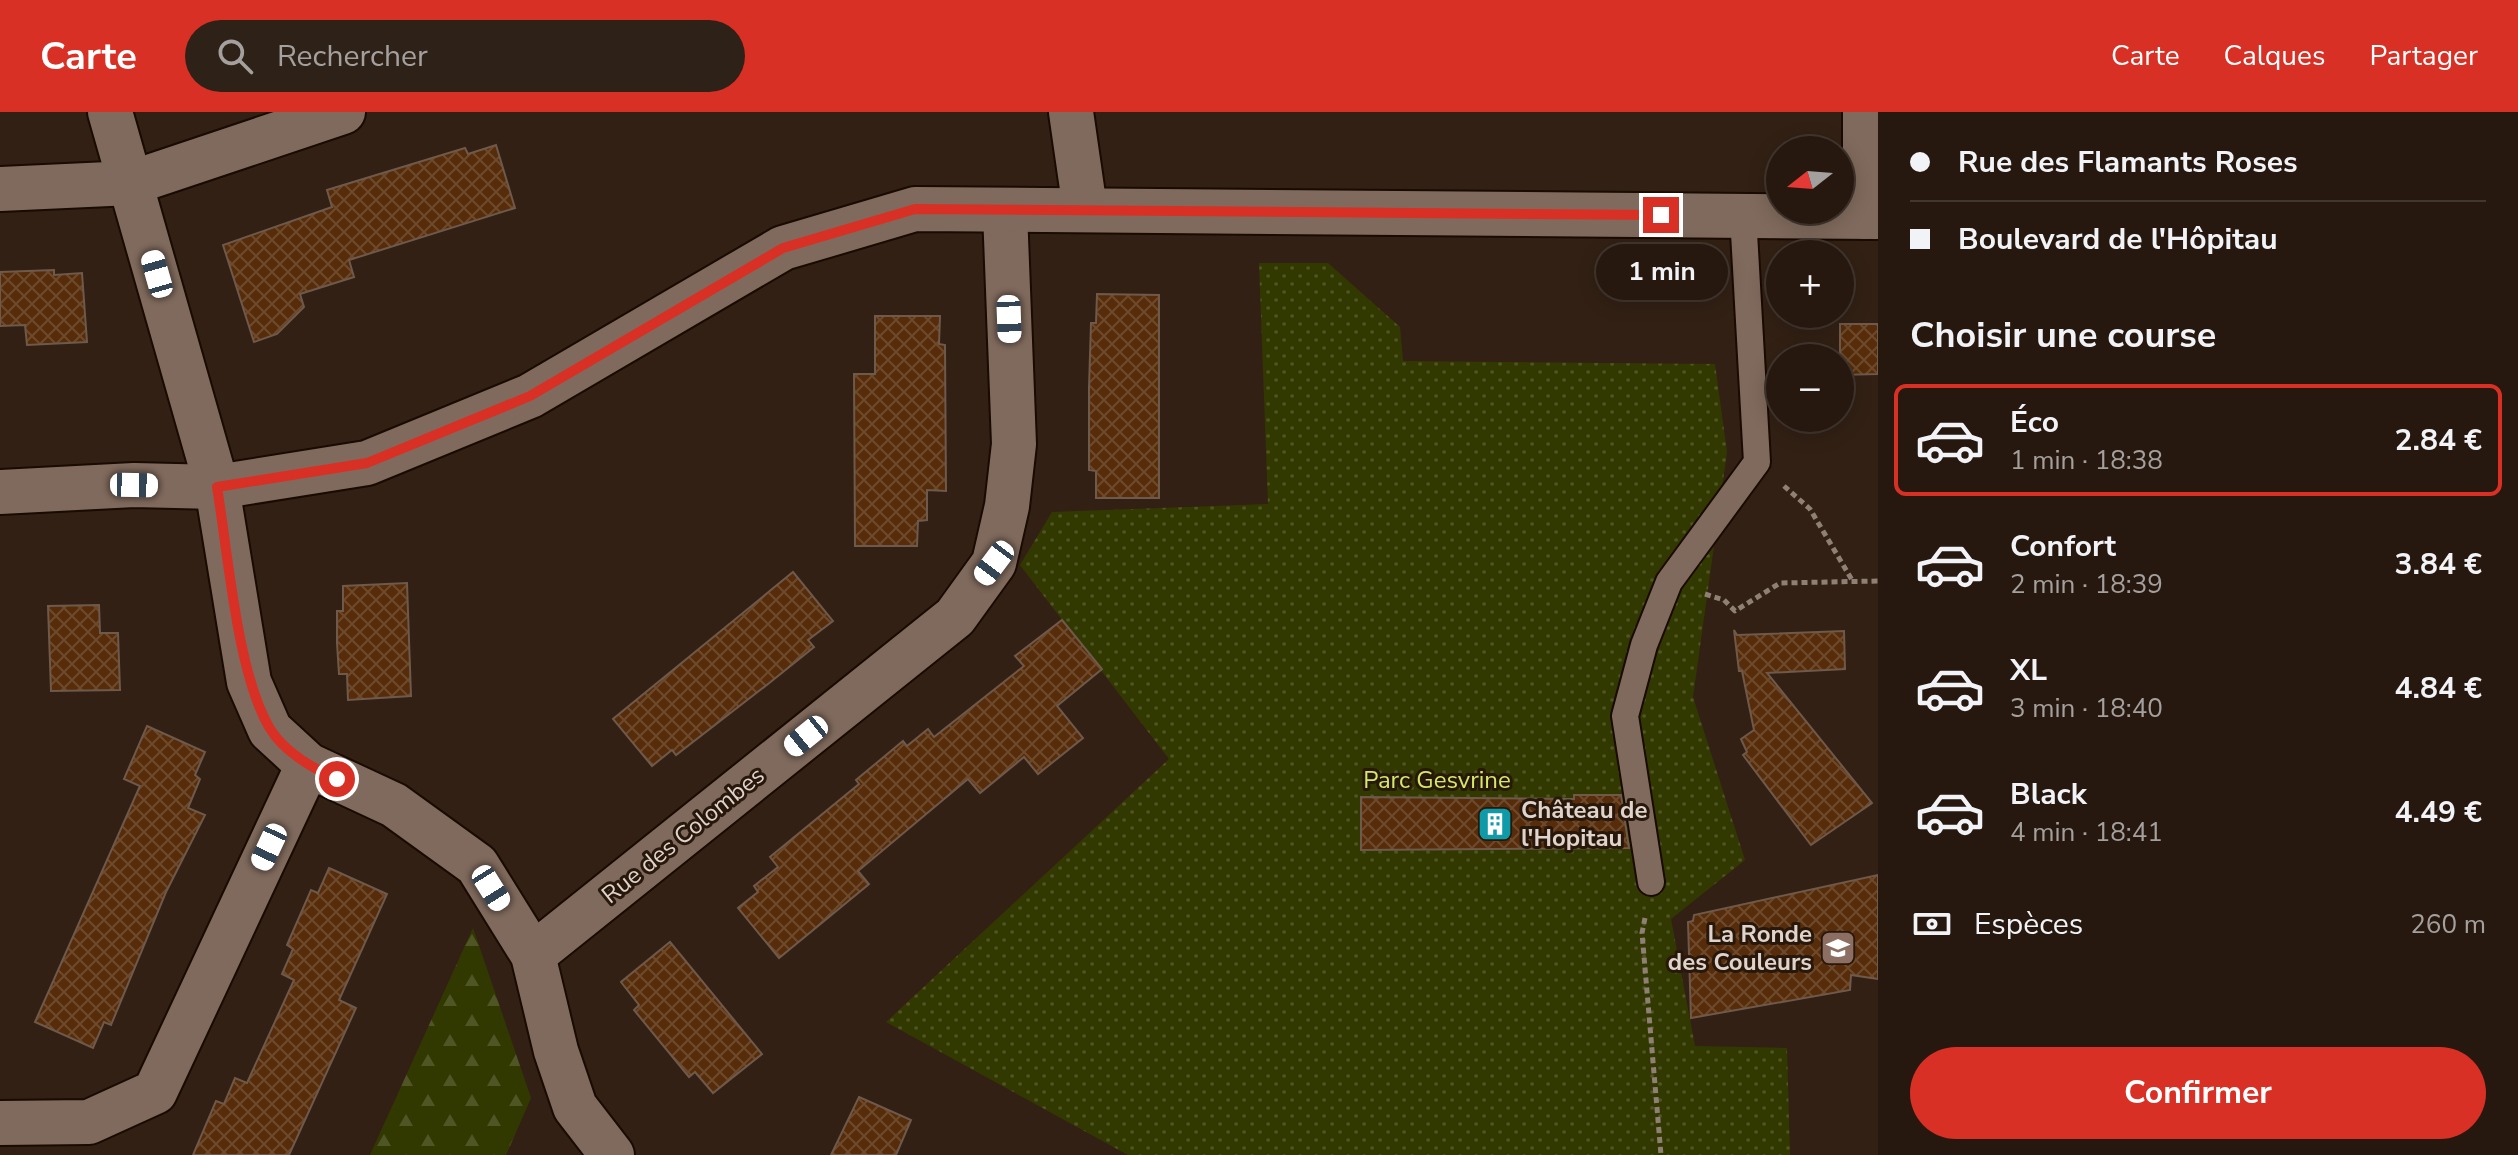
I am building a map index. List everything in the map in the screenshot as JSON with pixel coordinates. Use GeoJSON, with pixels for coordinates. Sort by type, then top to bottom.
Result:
{"type":"FeatureCollection","features":[{"type":"Feature","properties":{"kind":"street"},"geometry":{"type":"LineString","coordinates":[[110,112],[217,487],[249,682],[270,730],[308,765],[394,805],[477,865],[533,955],[556,1051],[575,1107],[612,1155]]}},
{"type":"Feature","properties":{"kind":"street"},"geometry":{"type":"LineString","coordinates":[[0,189],[131,183],[343,112]]}},
{"type":"Feature","properties":{"kind":"street"},"geometry":{"type":"LineString","coordinates":[[1071,112],[1085,209]]}},
{"type":"Feature","properties":{"kind":"street"},"geometry":{"type":"LineString","coordinates":[[0,492],[134,485],[217,487],[367,463],[530,396],[783,248],[915,209],[1871,217],[1865,112]]}},
{"type":"Feature","properties":{"kind":"street","name":"Rue des Colombes"},"geometry":{"type":"LineString","coordinates":[[533,955],[955,617],[994,563],[1007,506],[1014,444],[1005,212]]}},
{"type":"Feature","properties":{"kind":"street"},"geometry":{"type":"LineString","coordinates":[[0,1123],[89,1122],[155,1092],[308,765]]}},
{"type":"Feature","properties":{"kind":"lane"},"geometry":{"type":"LineString","coordinates":[[1651,882],[1625,716],[1644,645],[1669,582],[1757,462],[1743,215]]}},
{"type":"Feature","properties":{"kind":"path"},"geometry":{"type":"LineString","coordinates":[[1757,462],[1810,509],[1853,581]]}},
{"type":"Feature","properties":{"kind":"path"},"geometry":{"type":"LineString","coordinates":[[1669,582],[1724,600],[1735,611],[1780,583],[1878,581]]}},
{"type":"Feature","properties":{"kind":"path"},"geometry":{"type":"LineString","coordinates":[[1651,882],[1642,933],[1661,1155]]}},
{"type":"Feature","properties":{"kind":"green space","name":"Parc Gesvrine"},"geometry":{"type":"Polygon","coordinates":[[[1259,263],[1328,263],[1400,327],[1403,361],[1715,364],[1727,452],[1693,697],[1745,860],[1671,919],[1695,1046],[1787,1048],[1790,1155],[1128,1155],[886,1022],[1169,759],[1020,565],[1052,512],[1268,504],[1259,263]]]}},
{"type":"Feature","properties":{"kind":"green space"},"geometry":{"type":"Polygon","coordinates":[[[473,928],[531,1098],[506,1155],[370,1155],[473,928]]]}},
{"type":"Feature","properties":{"kind":"building"},"geometry":{"type":"Polygon","coordinates":[[[496,145],[515,208],[349,260],[354,277],[300,294],[304,307],[277,334],[254,342],[223,245],[332,207],[327,190],[465,148],[468,154],[496,145]]]}},
{"type":"Feature","properties":{"kind":"building"},"geometry":{"type":"Polygon","coordinates":[[[54,270],[54,275],[82,273],[87,342],[27,345],[25,325],[0,326],[0,272],[54,270]]]}},
{"type":"Feature","properties":{"kind":"building"},"geometry":{"type":"Polygon","coordinates":[[[1097,294],[1159,295],[1159,498],[1096,498],[1096,471],[1089,470],[1089,388],[1091,323],[1096,323],[1097,294]]]}},
{"type":"Feature","properties":{"kind":"building"},"geometry":{"type":"Polygon","coordinates":[[[875,316],[940,316],[939,344],[945,345],[946,491],[927,490],[927,520],[918,521],[917,546],[855,546],[854,374],[875,374],[875,316]]]}},
{"type":"Feature","properties":{"kind":"building"},"geometry":{"type":"Polygon","coordinates":[[[1854,324],[1878,324],[1878,374],[1854,375],[1854,344],[1840,344],[1840,328],[1854,328],[1854,324]]]}},
{"type":"Feature","properties":{"kind":"building"},"geometry":{"type":"Polygon","coordinates":[[[793,572],[833,621],[808,640],[814,647],[768,684],[676,755],[672,750],[652,766],[613,719],[793,572]]]}},
{"type":"Feature","properties":{"kind":"building"},"geometry":{"type":"Polygon","coordinates":[[[407,583],[411,696],[348,700],[347,674],[339,674],[337,643],[337,611],[343,611],[343,586],[407,583]]]}},
{"type":"Feature","properties":{"kind":"building"},"geometry":{"type":"Polygon","coordinates":[[[99,605],[100,633],[118,633],[120,690],[51,691],[48,606],[99,605]]]}},
{"type":"Feature","properties":{"kind":"building"},"geometry":{"type":"Polygon","coordinates":[[[1062,620],[1102,669],[1057,706],[1083,738],[1038,774],[1024,757],[980,793],[968,779],[858,871],[869,884],[779,958],[738,908],[758,892],[754,886],[778,867],[770,857],[859,784],[856,780],[903,741],[907,746],[928,729],[934,737],[1024,666],[1015,656],[1062,620]]]}},
{"type":"Feature","properties":{"kind":"building"},"geometry":{"type":"Polygon","coordinates":[[[1734,630],[1737,635],[1844,631],[1845,669],[1767,673],[1872,803],[1811,845],[1743,755],[1747,752],[1741,739],[1754,730],[1742,671],[1739,671],[1734,630]]]}},
{"type":"Feature","properties":{"kind":"building"},"geometry":{"type":"Polygon","coordinates":[[[147,726],[205,752],[195,775],[200,779],[188,808],[205,815],[166,892],[111,1025],[104,1022],[93,1048],[35,1022],[140,786],[124,779],[147,726]]]}},
{"type":"Feature","properties":{"kind":"building","name":"Château de l'Hopitau"},"geometry":{"type":"Polygon","coordinates":[[[1574,795],[1621,795],[1629,848],[1361,850],[1361,797],[1574,799],[1574,795]]]}},
{"type":"Feature","properties":{"kind":"building"},"geometry":{"type":"Polygon","coordinates":[[[329,868],[387,894],[339,1000],[356,1008],[289,1155],[193,1155],[216,1101],[224,1104],[235,1078],[247,1083],[294,980],[282,974],[293,949],[287,945],[311,890],[318,893],[329,868]]]}},
{"type":"Feature","properties":{"kind":"building"},"geometry":{"type":"Polygon","coordinates":[[[1878,875],[1878,979],[1851,975],[1850,990],[1691,1018],[1688,922],[1693,921],[1694,915],[1878,875]]]}},
{"type":"Feature","properties":{"kind":"building"},"geometry":{"type":"Polygon","coordinates":[[[670,942],[762,1054],[713,1093],[695,1072],[689,1077],[634,1010],[639,1005],[621,982],[670,942]]]}},
{"type":"Feature","properties":{"kind":"building"},"geometry":{"type":"Polygon","coordinates":[[[859,1097],[911,1120],[896,1155],[831,1155],[859,1097]]]}},
{"type":"Feature","properties":{"kind":"place","name":"Château de l'Hopitau"},"geometry":{"type":"Point","coordinates":[1495,824]}},
{"type":"Feature","properties":{"kind":"place","name":"La Ronde des Couleurs"},"geometry":{"type":"Point","coordinates":[1838,948]}},
{"type":"Feature","properties":{"kind":"route"},"geometry":{"type":"LineString","coordinates":[[337,779],[308,765],[270,730],[249,682],[217,487],[367,463],[530,396],[783,248],[915,209],[1661,215]]}}]}
